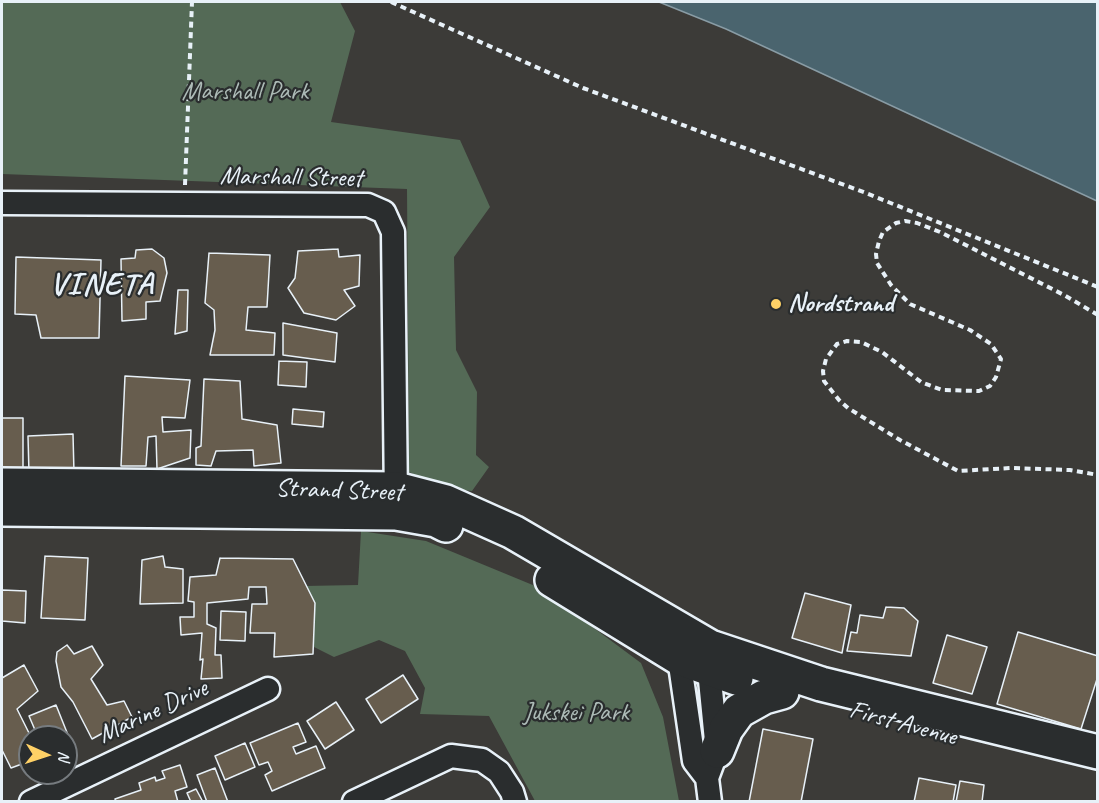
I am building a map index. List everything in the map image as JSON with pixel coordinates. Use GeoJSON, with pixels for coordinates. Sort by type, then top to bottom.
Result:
{"type":"FeatureCollection","features":[{"type":"Feature","properties":{"kind":"street","name":"Marshall Street"},"geometry":{"type":"LineString","coordinates":[[2,203],[368,205],[384,213],[393,232],[396,501]]}},
{"type":"Feature","properties":{"kind":"street","name":"Strand Street"},"geometry":{"type":"LineString","coordinates":[[2,485],[446,502],[513,532],[695,652]]}},
{"type":"Feature","properties":{"kind":"street","name":"Strand Street"},"geometry":{"type":"LineString","coordinates":[[2,509],[396,501]]}},
{"type":"Feature","properties":{"kind":"street","name":"First Avenue"},"geometry":{"type":"LineString","coordinates":[[695,652],[782,692],[1098,774]]}},
{"type":"Feature","properties":{"kind":"street","name":"First Avenue"},"geometry":{"type":"LineString","coordinates":[[695,652],[1098,752]]}},
{"type":"Feature","properties":{"kind":"street"},"geometry":{"type":"LineString","coordinates":[[695,652],[712,764],[710,801]]}},
{"type":"Feature","properties":{"kind":"street"},"geometry":{"type":"LineString","coordinates":[[695,652],[694,761],[712,764]]}},
{"type":"Feature","properties":{"kind":"street","name":"Marine Drive"},"geometry":{"type":"LineString","coordinates":[[31,801],[268,689]]}},
{"type":"Feature","properties":{"kind":"street"},"geometry":{"type":"LineString","coordinates":[[712,764],[726,729],[739,711],[764,697],[782,692]]}},
{"type":"Feature","properties":{"kind":"street"},"geometry":{"type":"LineString","coordinates":[[354,801],[451,756],[482,760],[499,772],[515,801]]}},
{"type":"Feature","properties":{"kind":"path"},"geometry":{"type":"LineString","coordinates":[[185,204],[192,2]]}},
{"type":"Feature","properties":{"kind":"path"},"geometry":{"type":"LineString","coordinates":[[391,2],[583,87],[866,193],[1098,287]]}},
{"type":"Feature","properties":{"kind":"path"},"geometry":{"type":"LineString","coordinates":[[1098,315],[1064,295],[940,232],[905,221],[896,223],[884,232],[876,254],[877,263],[910,304],[970,330],[991,344],[1000,359],[996,377],[990,386],[979,391],[942,390],[921,382],[882,352],[861,342],[847,341],[837,344],[826,359],[823,371],[824,381],[848,408],[900,440],[958,471],[1011,468],[1070,470],[1098,475]]}},
{"type":"Feature","properties":{"kind":"green space","name":"Marshall Park"},"geometry":{"type":"Polygon","coordinates":[[[2,2],[340,2],[355,31],[331,122],[460,140],[490,207],[454,257],[456,350],[477,392],[476,455],[489,467],[472,491],[444,488],[409,472],[407,189],[2,174],[2,2]]]}},
{"type":"Feature","properties":{"kind":"green space","name":"Jukskei Park"},"geometry":{"type":"Polygon","coordinates":[[[361,531],[426,541],[540,588],[641,663],[663,717],[679,801],[535,801],[489,716],[420,714],[425,688],[405,651],[379,640],[334,657],[312,646],[304,586],[358,585],[361,531]]]}},
{"type":"Feature","properties":{"kind":"water"},"geometry":{"type":"Polygon","coordinates":[[[659,2],[1097,2],[1097,201],[726,29],[659,2]]]}},
{"type":"Feature","properties":{"kind":"building"},"geometry":{"type":"Polygon","coordinates":[[[152,249],[164,258],[167,273],[160,301],[146,302],[146,319],[122,321],[121,259],[135,258],[136,250],[152,249]]]}},
{"type":"Feature","properties":{"kind":"building"},"geometry":{"type":"Polygon","coordinates":[[[338,249],[339,257],[360,255],[359,286],[344,290],[355,306],[336,320],[304,313],[288,288],[295,278],[298,251],[338,249]]]}},
{"type":"Feature","properties":{"kind":"building"},"geometry":{"type":"Polygon","coordinates":[[[209,253],[270,255],[267,307],[248,307],[246,330],[275,333],[274,355],[210,355],[215,330],[214,310],[205,303],[209,253]]]}},
{"type":"Feature","properties":{"kind":"building"},"geometry":{"type":"Polygon","coordinates":[[[16,257],[101,260],[99,338],[41,338],[36,315],[15,314],[16,257]]]}},
{"type":"Feature","properties":{"kind":"building"},"geometry":{"type":"Polygon","coordinates":[[[178,290],[188,290],[187,331],[175,334],[178,290]]]}},
{"type":"Feature","properties":{"kind":"building"},"geometry":{"type":"Polygon","coordinates":[[[283,323],[337,333],[335,362],[283,355],[283,323]]]}},
{"type":"Feature","properties":{"kind":"building"},"geometry":{"type":"Polygon","coordinates":[[[279,361],[307,362],[306,387],[278,385],[279,361]]]}},
{"type":"Feature","properties":{"kind":"building"},"geometry":{"type":"Polygon","coordinates":[[[125,376],[190,380],[185,418],[162,417],[163,432],[191,430],[190,458],[157,469],[156,436],[148,437],[146,466],[121,466],[125,376]]]}},
{"type":"Feature","properties":{"kind":"building"},"geometry":{"type":"Polygon","coordinates":[[[204,379],[240,381],[242,419],[277,425],[281,463],[254,466],[253,450],[216,451],[211,466],[196,465],[196,448],[201,446],[204,379]]]}},
{"type":"Feature","properties":{"kind":"building"},"geometry":{"type":"Polygon","coordinates":[[[293,409],[324,412],[323,427],[292,424],[293,409]]]}},
{"type":"Feature","properties":{"kind":"building"},"geometry":{"type":"Polygon","coordinates":[[[2,418],[23,418],[23,469],[2,469],[2,418]]]}},
{"type":"Feature","properties":{"kind":"building"},"geometry":{"type":"Polygon","coordinates":[[[73,434],[74,473],[29,474],[28,436],[73,434]]]}},
{"type":"Feature","properties":{"kind":"building"},"geometry":{"type":"Polygon","coordinates":[[[45,556],[88,558],[85,620],[41,618],[45,556]]]}},
{"type":"Feature","properties":{"kind":"building"},"geometry":{"type":"Polygon","coordinates":[[[163,556],[165,567],[183,569],[183,603],[140,604],[142,560],[163,556]]]}},
{"type":"Feature","properties":{"kind":"building"},"geometry":{"type":"Polygon","coordinates":[[[220,558],[293,559],[315,603],[313,654],[274,657],[275,633],[250,633],[252,604],[267,604],[266,587],[249,587],[248,599],[207,603],[207,624],[216,628],[215,655],[221,655],[222,678],[201,679],[202,633],[181,635],[180,617],[194,617],[194,602],[188,601],[190,577],[216,575],[220,558]]]}},
{"type":"Feature","properties":{"kind":"building"},"geometry":{"type":"Polygon","coordinates":[[[2,590],[26,591],[25,623],[2,621],[2,590]]]}},
{"type":"Feature","properties":{"kind":"building"},"geometry":{"type":"Polygon","coordinates":[[[805,593],[851,605],[842,653],[792,638],[805,593]]]}},
{"type":"Feature","properties":{"kind":"building"},"geometry":{"type":"Polygon","coordinates":[[[886,607],[904,608],[918,621],[911,656],[847,651],[851,632],[857,633],[860,615],[883,618],[886,607]]]}},
{"type":"Feature","properties":{"kind":"building"},"geometry":{"type":"Polygon","coordinates":[[[221,611],[246,612],[245,641],[220,640],[221,611]]]}},
{"type":"Feature","properties":{"kind":"building"},"geometry":{"type":"Polygon","coordinates":[[[1018,632],[1098,656],[1098,676],[1081,729],[997,704],[1018,632]]]}},
{"type":"Feature","properties":{"kind":"building"},"geometry":{"type":"Polygon","coordinates":[[[947,635],[987,647],[972,694],[933,683],[947,635]]]}},
{"type":"Feature","properties":{"kind":"building"},"geometry":{"type":"Polygon","coordinates":[[[67,645],[74,654],[92,646],[103,665],[91,679],[107,705],[124,701],[132,717],[92,739],[73,702],[61,687],[56,661],[57,652],[67,645]]]}},
{"type":"Feature","properties":{"kind":"building"},"geometry":{"type":"Polygon","coordinates":[[[24,665],[38,691],[17,709],[25,725],[18,725],[18,765],[11,768],[2,750],[2,678],[24,665]]]}},
{"type":"Feature","properties":{"kind":"building"},"geometry":{"type":"Polygon","coordinates":[[[403,675],[418,699],[381,723],[366,699],[403,675]]]}},
{"type":"Feature","properties":{"kind":"building"},"geometry":{"type":"Polygon","coordinates":[[[336,702],[354,730],[325,749],[307,721],[336,702]]]}},
{"type":"Feature","properties":{"kind":"building"},"geometry":{"type":"Polygon","coordinates":[[[56,705],[64,725],[33,725],[29,716],[56,705]]]}},
{"type":"Feature","properties":{"kind":"building"},"geometry":{"type":"Polygon","coordinates":[[[298,723],[306,742],[293,747],[296,754],[316,746],[325,768],[272,791],[265,775],[272,771],[268,762],[259,765],[250,743],[298,723]]]}},
{"type":"Feature","properties":{"kind":"building"},"geometry":{"type":"Polygon","coordinates":[[[763,729],[813,739],[801,802],[749,802],[763,729]]]}},
{"type":"Feature","properties":{"kind":"building"},"geometry":{"type":"Polygon","coordinates":[[[245,743],[255,767],[225,780],[215,756],[245,743]]]}},
{"type":"Feature","properties":{"kind":"building"},"geometry":{"type":"Polygon","coordinates":[[[180,765],[187,787],[175,791],[178,802],[116,802],[115,799],[141,790],[139,783],[155,777],[156,781],[165,778],[162,771],[180,765]]]}},
{"type":"Feature","properties":{"kind":"building"},"geometry":{"type":"Polygon","coordinates":[[[215,768],[228,802],[207,802],[197,775],[215,768]]]}},
{"type":"Feature","properties":{"kind":"building"},"geometry":{"type":"Polygon","coordinates":[[[919,778],[956,785],[953,802],[914,802],[919,778]]]}},
{"type":"Feature","properties":{"kind":"building"},"geometry":{"type":"Polygon","coordinates":[[[960,781],[984,785],[982,802],[956,802],[960,781]]]}},
{"type":"Feature","properties":{"kind":"building"},"geometry":{"type":"Polygon","coordinates":[[[196,789],[203,802],[191,802],[187,793],[196,789]]]}},
{"type":"Feature","properties":{"kind":"place","name":"Nordstrand"},"geometry":{"type":"Point","coordinates":[776,304]}},
{"type":"Feature","properties":{"kind":"district","name":"VINETA"},"geometry":{"type":"Point","coordinates":[102,286]}}]}
